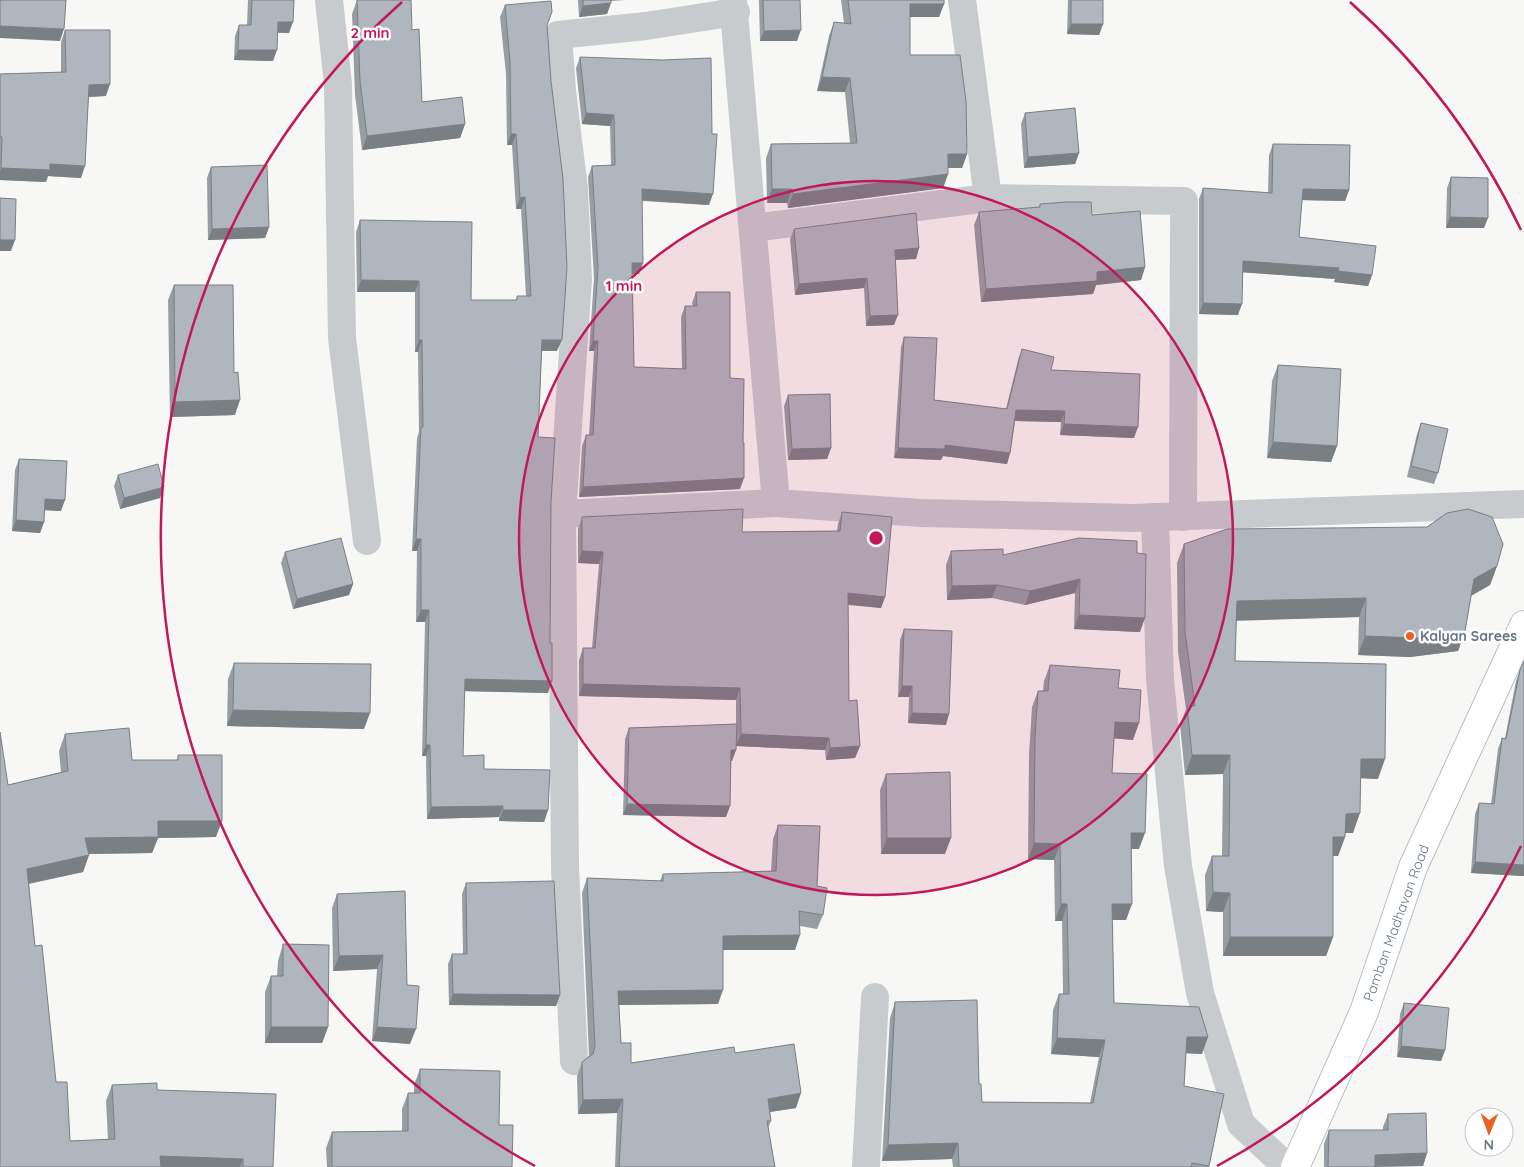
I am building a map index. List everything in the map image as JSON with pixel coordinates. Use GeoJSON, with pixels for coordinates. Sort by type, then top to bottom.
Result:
{"type":"FeatureCollection","features":[{"type":"Feature","properties":{"kind":"main road","name":"Pamban Madhavan Road"},"geometry":{"type":"LineString","coordinates":[[1295,1167],[1364,1012],[1413,867],[1524,625]]}},
{"type":"Feature","properties":{"kind":"street"},"geometry":{"type":"LineString","coordinates":[[329,0],[338,84],[342,338],[367,541]]}},
{"type":"Feature","properties":{"kind":"street"},"geometry":{"type":"LineString","coordinates":[[962,0],[988,198]]}},
{"type":"Feature","properties":{"kind":"street"},"geometry":{"type":"LineString","coordinates":[[574,1060],[565,867],[562,514],[578,279],[574,189],[562,91],[558,35],[646,26],[735,6],[776,503]]}},
{"type":"Feature","properties":{"kind":"street"},"geometry":{"type":"LineString","coordinates":[[754,228],[988,198],[1184,201],[1183,517]]}},
{"type":"Feature","properties":{"kind":"street"},"geometry":{"type":"LineString","coordinates":[[562,514],[776,503],[921,513],[1183,517],[1524,504]]}},
{"type":"Feature","properties":{"kind":"street"},"geometry":{"type":"LineString","coordinates":[[1156,517],[1160,679],[1178,866],[1200,993],[1241,1124],[1287,1167]]}},
{"type":"Feature","properties":{"kind":"street"},"geometry":{"type":"LineString","coordinates":[[866,1167],[875,997]]}},
{"type":"Feature","properties":{"kind":"building"},"geometry":{"type":"Polygon","coordinates":[[[0,0],[66,0],[64,29],[0,26],[0,0]]]}},
{"type":"Feature","properties":{"kind":"building"},"geometry":{"type":"Polygon","coordinates":[[[252,0],[294,0],[293,22],[278,22],[277,50],[238,50],[239,25],[251,25],[252,0]]]}},
{"type":"Feature","properties":{"kind":"building"},"geometry":{"type":"Polygon","coordinates":[[[357,0],[411,0],[412,30],[419,29],[422,102],[462,97],[465,124],[367,136],[360,81],[357,0]]]}},
{"type":"Feature","properties":{"kind":"building"},"geometry":{"type":"Polygon","coordinates":[[[583,0],[611,0],[611,3],[583,6],[583,0]]]}},
{"type":"Feature","properties":{"kind":"building"},"geometry":{"type":"Polygon","coordinates":[[[763,0],[800,0],[801,30],[764,31],[763,0]]]}},
{"type":"Feature","properties":{"kind":"building"},"geometry":{"type":"Polygon","coordinates":[[[848,0],[944,0],[944,4],[910,4],[910,55],[960,55],[966,101],[967,154],[948,154],[948,174],[793,194],[792,189],[772,189],[771,144],[857,143],[850,78],[822,77],[834,22],[851,24],[848,0]]]}},
{"type":"Feature","properties":{"kind":"building"},"geometry":{"type":"Polygon","coordinates":[[[1071,0],[1103,0],[1103,24],[1071,24],[1071,0]]]}},
{"type":"Feature","properties":{"kind":"building"},"geometry":{"type":"Polygon","coordinates":[[[551,1],[552,12],[547,25],[551,81],[563,179],[567,267],[562,340],[542,340],[538,437],[555,438],[551,502],[550,643],[552,643],[552,681],[465,679],[463,756],[484,755],[484,769],[550,770],[548,810],[503,810],[503,806],[431,807],[430,745],[426,745],[429,610],[421,610],[421,539],[416,539],[421,427],[423,427],[422,340],[419,340],[419,281],[361,280],[360,220],[472,222],[471,300],[517,300],[517,296],[531,296],[525,197],[520,198],[516,134],[511,134],[510,62],[505,5],[551,1]]]}},
{"type":"Feature","properties":{"kind":"building"},"geometry":{"type":"Polygon","coordinates":[[[65,30],[110,30],[110,84],[89,85],[85,166],[50,164],[50,170],[1,168],[0,74],[66,72],[65,30]]]}},
{"type":"Feature","properties":{"kind":"building"},"geometry":{"type":"Polygon","coordinates":[[[580,57],[662,60],[711,58],[712,134],[717,134],[713,194],[642,189],[643,263],[632,263],[634,367],[686,369],[685,306],[697,306],[696,292],[730,292],[730,378],[744,379],[744,478],[583,487],[586,435],[593,435],[598,341],[593,341],[598,267],[592,166],[615,165],[614,115],[586,113],[580,57]]]}},
{"type":"Feature","properties":{"kind":"building"},"geometry":{"type":"Polygon","coordinates":[[[1075,108],[1079,153],[1028,157],[1025,113],[1075,108]]]}},
{"type":"Feature","properties":{"kind":"building"},"geometry":{"type":"Polygon","coordinates":[[[1273,144],[1350,145],[1349,190],[1303,189],[1299,237],[1376,246],[1372,275],[1338,271],[1339,268],[1243,261],[1242,304],[1203,303],[1203,188],[1272,193],[1273,144]]]}},
{"type":"Feature","properties":{"kind":"building"},"geometry":{"type":"Polygon","coordinates":[[[267,165],[269,227],[212,229],[211,167],[267,165]]]}},
{"type":"Feature","properties":{"kind":"building"},"geometry":{"type":"Polygon","coordinates":[[[1451,177],[1488,178],[1488,218],[1450,217],[1451,177]]]}},
{"type":"Feature","properties":{"kind":"building"},"geometry":{"type":"Polygon","coordinates":[[[0,198],[16,199],[15,240],[0,240],[0,198]]]}},
{"type":"Feature","properties":{"kind":"building"},"geometry":{"type":"Polygon","coordinates":[[[1091,202],[1092,215],[1140,211],[1145,267],[1097,272],[1097,281],[986,289],[979,212],[1040,207],[1040,204],[1091,202]]]}},
{"type":"Feature","properties":{"kind":"building"},"geometry":{"type":"Polygon","coordinates":[[[916,213],[919,248],[895,250],[898,315],[870,316],[867,278],[799,284],[794,229],[916,213]]]}},
{"type":"Feature","properties":{"kind":"building"},"geometry":{"type":"Polygon","coordinates":[[[174,285],[233,285],[234,373],[238,372],[240,400],[175,402],[174,285]]]}},
{"type":"Feature","properties":{"kind":"building"},"geometry":{"type":"Polygon","coordinates":[[[904,337],[937,338],[934,400],[1007,409],[1022,349],[1054,357],[1051,370],[1140,374],[1138,427],[1064,424],[1065,411],[1016,410],[1010,453],[945,445],[945,449],[898,448],[904,337]]]}},
{"type":"Feature","properties":{"kind":"building"},"geometry":{"type":"Polygon","coordinates":[[[1278,365],[1341,369],[1337,446],[1273,442],[1278,365]]]}},
{"type":"Feature","properties":{"kind":"building"},"geometry":{"type":"Polygon","coordinates":[[[830,394],[831,448],[792,449],[788,395],[830,394]]]}},
{"type":"Feature","properties":{"kind":"building"},"geometry":{"type":"Polygon","coordinates":[[[1421,423],[1448,429],[1438,473],[1411,466],[1421,423]]]}},
{"type":"Feature","properties":{"kind":"building"},"geometry":{"type":"Polygon","coordinates":[[[19,459],[67,461],[65,500],[45,499],[44,522],[16,520],[19,459]]]}},
{"type":"Feature","properties":{"kind":"building"},"geometry":{"type":"Polygon","coordinates":[[[158,464],[164,487],[124,498],[118,475],[158,464]]]}},
{"type":"Feature","properties":{"kind":"building"},"geometry":{"type":"Polygon","coordinates":[[[743,509],[742,532],[840,531],[842,512],[892,517],[885,597],[848,593],[849,701],[857,700],[860,746],[830,748],[829,738],[741,734],[740,688],[583,684],[583,648],[595,648],[603,552],[582,551],[582,517],[743,509]]]}},
{"type":"Feature","properties":{"kind":"building"},"geometry":{"type":"Polygon","coordinates":[[[1468,509],[1492,517],[1503,544],[1497,566],[1474,579],[1465,631],[1417,638],[1365,636],[1366,598],[1237,601],[1235,661],[1386,664],[1385,759],[1361,759],[1360,813],[1346,814],[1345,837],[1333,837],[1333,937],[1230,937],[1230,893],[1213,892],[1212,856],[1229,856],[1230,755],[1192,755],[1187,706],[1195,706],[1185,632],[1184,544],[1227,529],[1427,527],[1447,513],[1468,509]]]}},
{"type":"Feature","properties":{"kind":"building"},"geometry":{"type":"Polygon","coordinates":[[[341,538],[353,584],[297,599],[285,552],[341,538]]]}},
{"type":"Feature","properties":{"kind":"building"},"geometry":{"type":"Polygon","coordinates":[[[1079,538],[1137,541],[1137,553],[1146,554],[1145,618],[1079,615],[1080,579],[1030,591],[997,585],[952,586],[951,551],[1003,549],[1003,555],[1079,538]]]}},
{"type":"Feature","properties":{"kind":"building"},"geometry":{"type":"Polygon","coordinates":[[[904,629],[952,631],[949,714],[912,713],[912,686],[902,686],[904,629]]]}},
{"type":"Feature","properties":{"kind":"building"},"geometry":{"type":"Polygon","coordinates":[[[1524,661],[1524,865],[1475,862],[1479,803],[1494,804],[1502,738],[1506,739],[1520,670],[1524,661]]]}},
{"type":"Feature","properties":{"kind":"building"},"geometry":{"type":"Polygon","coordinates":[[[234,663],[371,664],[370,713],[233,710],[234,663]]]}},
{"type":"Feature","properties":{"kind":"building"},"geometry":{"type":"Polygon","coordinates":[[[1050,665],[1120,670],[1118,688],[1141,690],[1139,723],[1115,722],[1112,773],[1147,774],[1145,833],[1131,833],[1132,904],[1112,904],[1114,1003],[1199,1007],[1208,1037],[1187,1037],[1184,1086],[1224,1094],[1209,1166],[1192,1163],[1191,1167],[959,1167],[958,1143],[888,1145],[895,1002],[977,1000],[979,1084],[981,1084],[982,1102],[1093,1103],[1105,1040],[1057,1038],[1059,994],[1069,994],[1067,904],[1061,904],[1060,844],[1034,843],[1035,737],[1038,691],[1048,691],[1050,665]]]}},
{"type":"Feature","properties":{"kind":"building"},"geometry":{"type":"Polygon","coordinates":[[[737,724],[736,750],[731,750],[730,806],[627,804],[629,728],[737,724]]]}},
{"type":"Feature","properties":{"kind":"building"},"geometry":{"type":"Polygon","coordinates":[[[129,728],[132,760],[178,760],[178,755],[222,755],[222,821],[158,821],[158,837],[85,838],[89,855],[27,869],[35,946],[42,945],[56,1082],[67,1082],[70,1141],[115,1139],[112,1085],[157,1083],[157,1090],[276,1094],[273,1167],[243,1167],[243,1159],[160,1156],[161,1167],[0,1167],[0,732],[8,785],[68,771],[65,734],[129,728]]]}},
{"type":"Feature","properties":{"kind":"building"},"geometry":{"type":"Polygon","coordinates":[[[950,772],[951,838],[887,838],[886,774],[950,772]]]}},
{"type":"Feature","properties":{"kind":"building"},"geometry":{"type":"Polygon","coordinates":[[[778,825],[820,826],[817,886],[827,888],[823,915],[799,911],[800,935],[723,936],[723,990],[618,991],[621,1043],[631,1043],[631,1063],[734,1047],[735,1053],[794,1044],[801,1093],[768,1099],[771,1121],[767,1121],[775,1167],[619,1167],[623,1099],[583,1100],[582,1062],[593,1054],[595,1046],[587,878],[663,881],[663,874],[776,871],[778,825]]]}},
{"type":"Feature","properties":{"kind":"building"},"geometry":{"type":"Polygon","coordinates":[[[554,881],[560,995],[453,994],[452,954],[467,954],[466,883],[554,881]]]}},
{"type":"Feature","properties":{"kind":"building"},"geometry":{"type":"Polygon","coordinates":[[[405,891],[407,985],[419,986],[416,1029],[377,1027],[383,955],[339,956],[337,894],[405,891]]]}},
{"type":"Feature","properties":{"kind":"building"},"geometry":{"type":"Polygon","coordinates":[[[283,944],[329,945],[328,1027],[271,1027],[271,976],[283,976],[283,944]]]}},
{"type":"Feature","properties":{"kind":"building"},"geometry":{"type":"Polygon","coordinates":[[[1404,1003],[1449,1008],[1445,1050],[1401,1046],[1404,1003]]]}},
{"type":"Feature","properties":{"kind":"building"},"geometry":{"type":"Polygon","coordinates":[[[420,1069],[500,1071],[499,1125],[513,1125],[512,1167],[332,1167],[332,1132],[408,1131],[408,1093],[420,1093],[420,1069]]]}},
{"type":"Feature","properties":{"kind":"building"},"geometry":{"type":"Polygon","coordinates":[[[1426,1113],[1427,1153],[1375,1155],[1375,1167],[1328,1167],[1329,1130],[1388,1130],[1388,1114],[1426,1113]]]}},
{"type":"Feature","properties":{"kind":"place","name":"Kalyan Sarees"},"geometry":{"type":"Point","coordinates":[1410,636]}}]}
